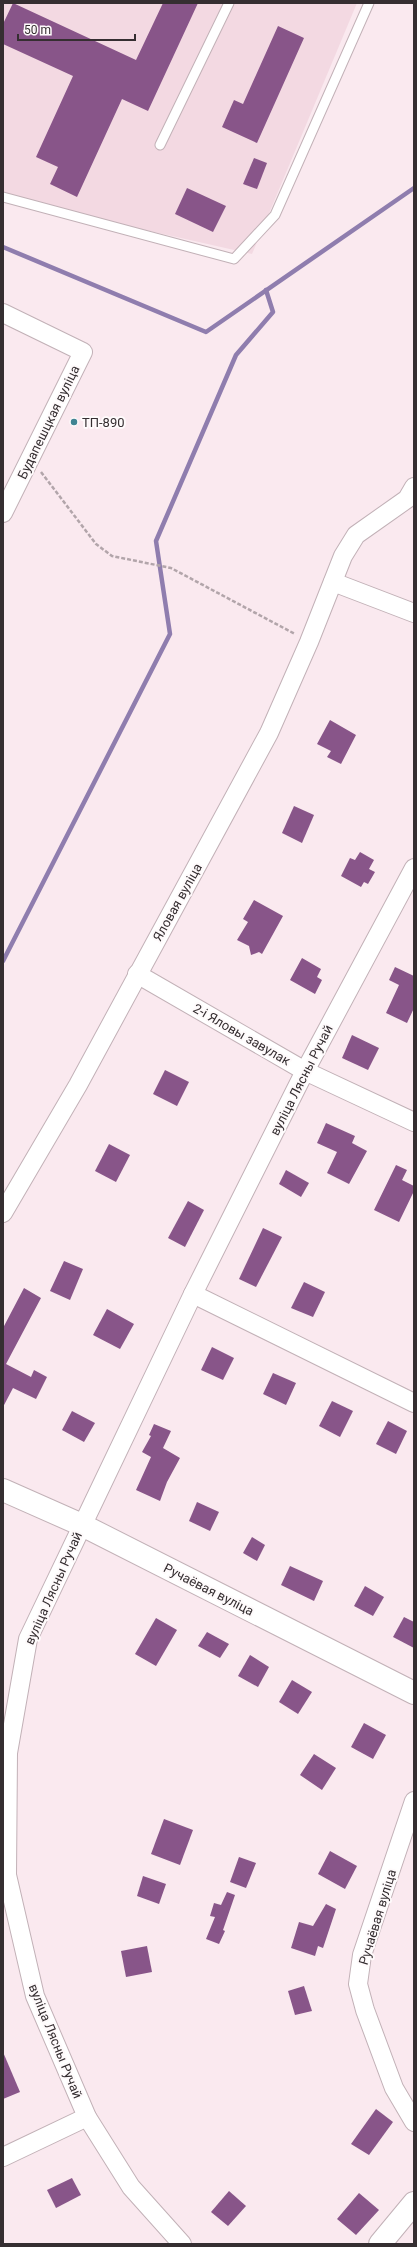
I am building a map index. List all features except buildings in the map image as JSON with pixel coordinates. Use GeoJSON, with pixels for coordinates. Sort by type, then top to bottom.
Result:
{"type":"FeatureCollection","features":[{"type":"Feature","properties":{"kind":"street","name":"Будапешцкая вуліца"},"geometry":{"type":"LineString","coordinates":[[3,313],[83,352],[3,513]]}},
{"type":"Feature","properties":{"kind":"street","name":"Яловая вуліца"},"geometry":{"type":"LineString","coordinates":[[3,1214],[78,1085],[269,733],[309,642],[343,556],[356,535],[407,499],[414,487]]}},
{"type":"Feature","properties":{"kind":"street"},"geometry":{"type":"LineString","coordinates":[[333,582],[414,613]]}},
{"type":"Feature","properties":{"kind":"street","name":"вуліца Лясны Ручай"},"geometry":{"type":"LineString","coordinates":[[182,2244],[131,2186],[87,2117],[35,1996],[7,1875],[8,1753],[28,1639],[194,1294],[305,1071],[414,868]]}},
{"type":"Feature","properties":{"kind":"street","name":"2-і Яловы завулак"},"geometry":{"type":"LineString","coordinates":[[137,974],[305,1071],[414,1122]]}},
{"type":"Feature","properties":{"kind":"street"},"geometry":{"type":"LineString","coordinates":[[194,1294],[414,1403]]}},
{"type":"Feature","properties":{"kind":"street","name":"Ручаёвая вуліца"},"geometry":{"type":"LineString","coordinates":[[3,1490],[82,1525],[414,1693]]}},
{"type":"Feature","properties":{"kind":"street","name":"Ручаёвая вуліца"},"geometry":{"type":"LineString","coordinates":[[414,1801],[362,1955],[358,1984],[365,2010],[394,2088],[414,2122]]}},
{"type":"Feature","properties":{"kind":"street"},"geometry":{"type":"LineString","coordinates":[[3,2157],[87,2117]]}},
{"type":"Feature","properties":{"kind":"street"},"geometry":{"type":"LineString","coordinates":[[380,2244],[414,2203]]}},
{"type":"Feature","properties":{"kind":"lane"},"geometry":{"type":"LineString","coordinates":[[160,145],[229,3]]}},
{"type":"Feature","properties":{"kind":"lane"},"geometry":{"type":"LineString","coordinates":[[3,197],[234,259],[275,215],[369,3]]}},
{"type":"Feature","properties":{"kind":"path"},"geometry":{"type":"LineString","coordinates":[[30,458],[96,544],[112,556],[150,565],[171,568],[309,642]]}},
{"type":"Feature","properties":{"kind":"shaded area"},"geometry":{"type":"Polygon","coordinates":[[[3,3],[357,3],[252,254],[3,198],[3,3]]]}},
{"type":"Feature","properties":{"kind":"waterway"},"geometry":{"type":"LineString","coordinates":[[3,247],[206,332],[414,188]]}},
{"type":"Feature","properties":{"kind":"waterway"},"geometry":{"type":"LineString","coordinates":[[3,961],[170,634],[156,541],[236,355],[273,312],[266,290]]}},
{"type":"Feature","properties":{"kind":"place","name":"ТП-890"},"geometry":{"type":"Point","coordinates":[74,422]}}]}
